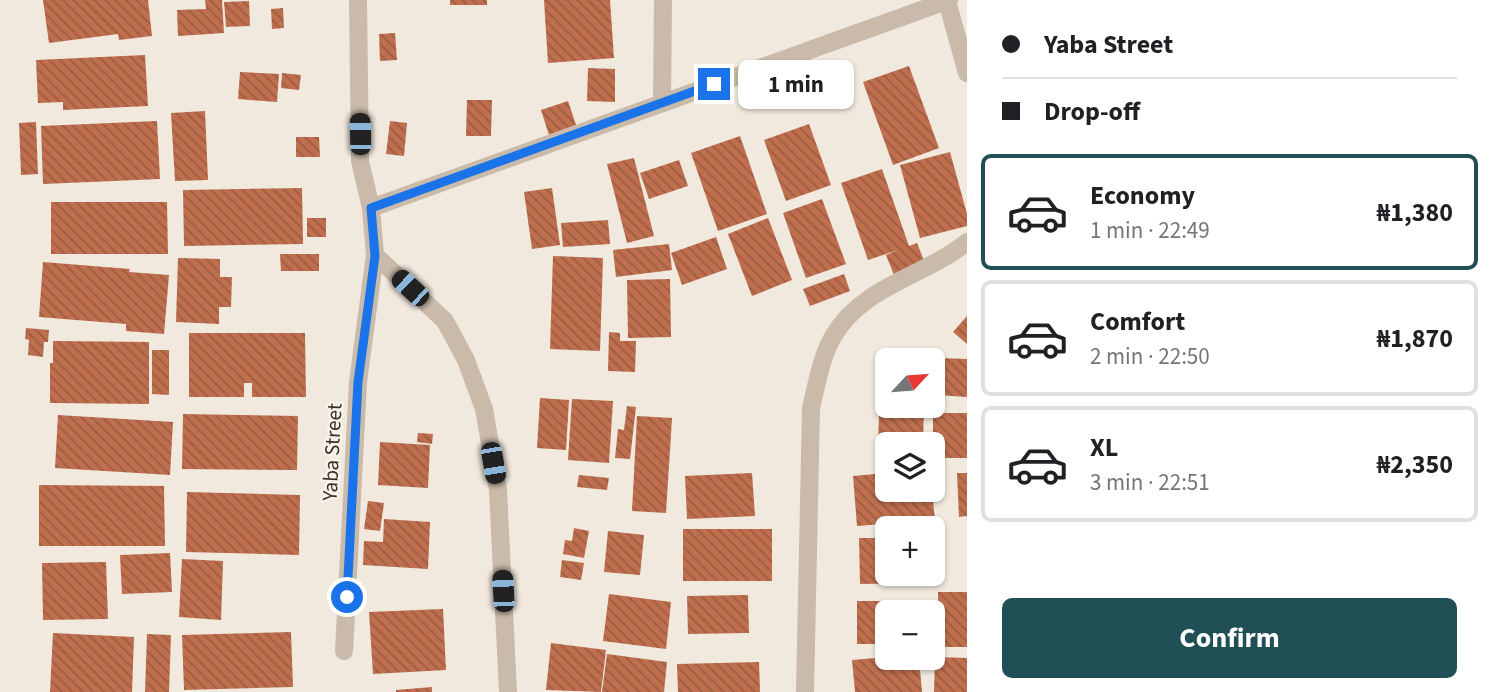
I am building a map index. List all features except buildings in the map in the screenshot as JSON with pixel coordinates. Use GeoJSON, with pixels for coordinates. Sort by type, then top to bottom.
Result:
{"type":"FeatureCollection","features":[{"type":"Feature","properties":{"kind":"street","name":"Yaba Street"},"geometry":{"type":"LineString","coordinates":[[344,651],[358,382],[375,256],[371,208],[360,161],[358,0]]}},
{"type":"Feature","properties":{"kind":"street"},"geometry":{"type":"LineString","coordinates":[[662,103],[663,0]]}},
{"type":"Feature","properties":{"kind":"street"},"geometry":{"type":"LineString","coordinates":[[371,208],[948,0],[967,73]]}},
{"type":"Feature","properties":{"kind":"street"},"geometry":{"type":"LineString","coordinates":[[805,692],[811,408],[822,365],[834,335],[855,310],[879,291],[952,254],[967,242]]}},
{"type":"Feature","properties":{"kind":"street"},"geometry":{"type":"LineString","coordinates":[[375,256],[445,321],[466,359],[484,409],[498,490],[508,692]]}},
{"type":"Feature","properties":{"kind":"route"},"geometry":{"type":"LineString","coordinates":[[347,597],[358,382],[375,256],[371,208],[714,84]]}}]}
